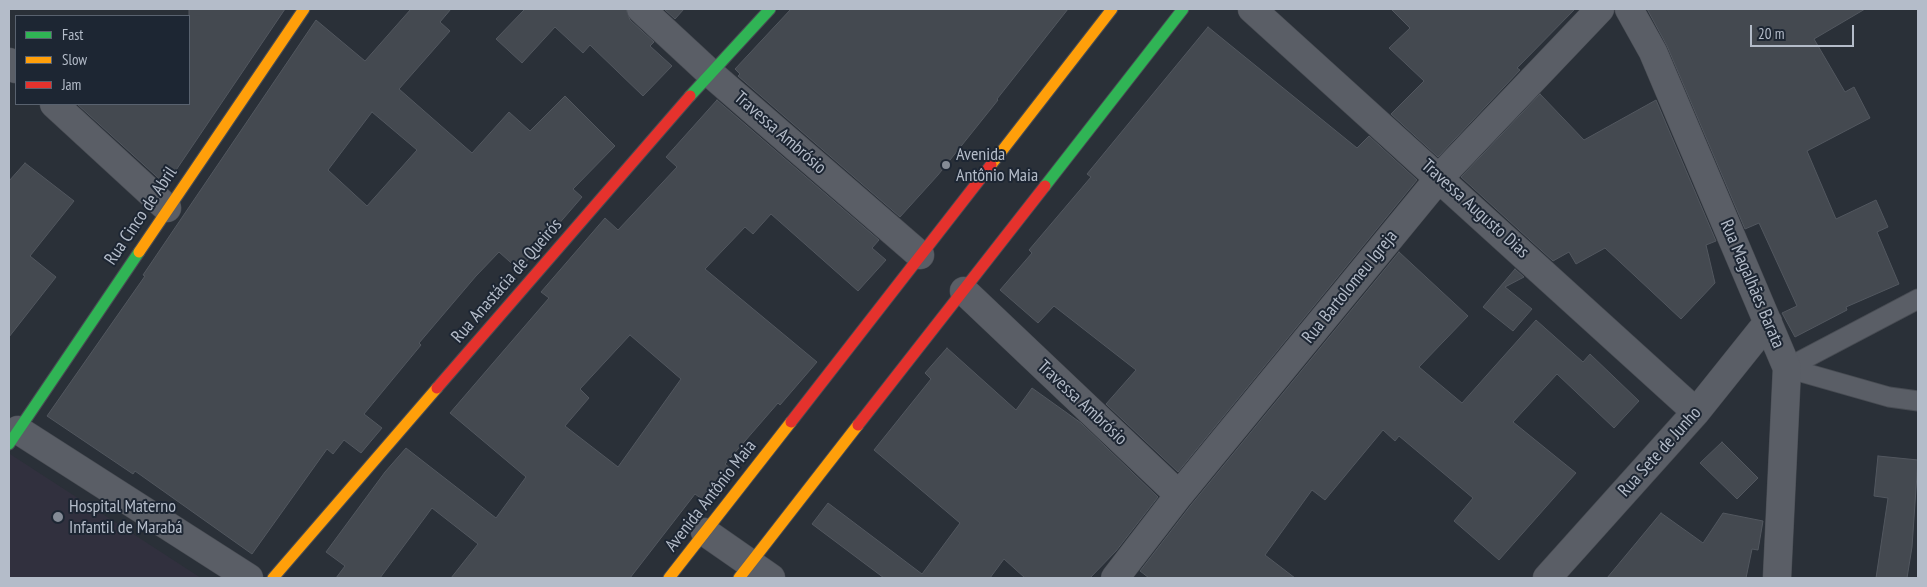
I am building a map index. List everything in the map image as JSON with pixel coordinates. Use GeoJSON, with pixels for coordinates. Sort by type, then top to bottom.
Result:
{"type":"FeatureCollection","features":[{"type":"Feature","properties":{"kind":"main road","name":"Rua Cinco de Abril"},"geometry":{"type":"LineString","coordinates":[[13,437],[304,9]]}},
{"type":"Feature","properties":{"kind":"main road","name":"Rua Anastácia de Queirós"},"geometry":{"type":"LineString","coordinates":[[273,578],[710,73],[770,9]]}},
{"type":"Feature","properties":{"kind":"main road","name":"Avenida Antônio Maia"},"geometry":{"type":"LineString","coordinates":[[669,578],[1112,9]]}},
{"type":"Feature","properties":{"kind":"main road"},"geometry":{"type":"LineString","coordinates":[[754,573],[964,291],[1183,9]]}},
{"type":"Feature","properties":{"kind":"street","name":"Travessa Ambrósio"},"geometry":{"type":"LineString","coordinates":[[641,9],[710,73],[920,255]]}},
{"type":"Feature","properties":{"kind":"street","name":"Travessa Augusto Dias"},"geometry":{"type":"LineString","coordinates":[[1252,9],[1440,177],[1696,412]]}},
{"type":"Feature","properties":{"kind":"street","name":"Rua Bartolomeu Igreja"},"geometry":{"type":"LineString","coordinates":[[1115,578],[1179,495],[1440,177],[1600,9]]}},
{"type":"Feature","properties":{"kind":"street","name":"Rua Magalhães Barata"},"geometry":{"type":"LineString","coordinates":[[1629,9],[1653,52],[1787,368],[1777,578]]}},
{"type":"Feature","properties":{"kind":"street"},"geometry":{"type":"LineString","coordinates":[[55,105],[167,208]]}},
{"type":"Feature","properties":{"kind":"street","name":"Travessa Ambrósio"},"geometry":{"type":"LineString","coordinates":[[964,291],[1179,495]]}},
{"type":"Feature","properties":{"kind":"street","name":"Rua Sete de Junho"},"geometry":{"type":"LineString","coordinates":[[1547,578],[1696,412],[1768,322]]}},
{"type":"Feature","properties":{"kind":"street"},"geometry":{"type":"LineString","coordinates":[[13,437],[249,578]]}},
{"type":"Feature","properties":{"kind":"street"},"geometry":{"type":"LineString","coordinates":[[706,532],[754,573]]}},
{"type":"Feature","properties":{"kind":"lane"},"geometry":{"type":"LineString","coordinates":[[1787,368],[1918,299]]}},
{"type":"Feature","properties":{"kind":"lane"},"geometry":{"type":"LineString","coordinates":[[1787,368],[1889,397],[1918,401]]}},
{"type":"Feature","properties":{"kind":"shaded area","name":"Hospital Materno Infantil de Marabá"},"geometry":{"type":"Polygon","coordinates":[[[10,454],[201,578],[9,578],[10,454]]]}},
{"type":"Feature","properties":{"kind":"building"},"geometry":{"type":"Polygon","coordinates":[[[189,9],[285,9],[166,185],[78,105],[190,105],[189,9]]]}},
{"type":"Feature","properties":{"kind":"building"},"geometry":{"type":"Polygon","coordinates":[[[411,9],[451,9],[440,22],[450,31],[399,89],[472,153],[509,112],[530,131],[565,96],[615,146],[573,189],[582,197],[519,270],[499,252],[476,276],[419,343],[421,345],[364,414],[382,428],[361,453],[344,440],[333,454],[327,449],[252,554],[135,471],[133,474],[47,416],[145,276],[143,275],[316,20],[365,61],[411,9]],[[372,112],[328,170],[367,206],[417,150],[372,112]]]}},
{"type":"Feature","properties":{"kind":"building"},"geometry":{"type":"Polygon","coordinates":[[[525,9],[626,9],[630,20],[654,42],[650,46],[672,66],[643,96],[590,45],[583,53],[555,27],[522,63],[496,39],[525,9]]]}},
{"type":"Feature","properties":{"kind":"building"},"geometry":{"type":"Polygon","coordinates":[[[664,9],[684,9],[675,19],[664,9]]]}},
{"type":"Feature","properties":{"kind":"building"},"geometry":{"type":"Polygon","coordinates":[[[791,9],[1068,9],[938,175],[900,217],[738,76],[740,74],[735,69],[791,9]]]}},
{"type":"Feature","properties":{"kind":"building"},"geometry":{"type":"Polygon","coordinates":[[[1391,9],[1575,9],[1517,68],[1520,70],[1438,157],[1391,114],[1424,81],[1389,48],[1410,28],[1391,9]]]}},
{"type":"Feature","properties":{"kind":"building"},"geometry":{"type":"Polygon","coordinates":[[[1647,9],[1865,9],[1814,39],[1845,92],[1854,87],[1870,118],[1807,151],[1836,219],[1876,200],[1888,227],[1877,232],[1899,284],[1846,307],[1847,310],[1795,337],[1782,313],[1797,306],[1759,223],[1745,229],[1667,46],[1647,9]]]}},
{"type":"Feature","properties":{"kind":"building"},"geometry":{"type":"Polygon","coordinates":[[[1208,27],[1357,148],[1369,136],[1417,180],[1178,472],[1106,404],[1136,370],[1054,306],[1038,323],[1000,290],[1032,253],[1029,250],[1091,177],[1087,174],[1208,27]]]}},
{"type":"Feature","properties":{"kind":"building"},"geometry":{"type":"Polygon","coordinates":[[[1540,94],[1584,140],[1656,100],[1716,241],[1706,245],[1715,283],[1681,319],[1605,248],[1576,264],[1569,252],[1553,261],[1461,177],[1540,94]]]}},
{"type":"Feature","properties":{"kind":"building"},"geometry":{"type":"Polygon","coordinates":[[[717,100],[879,240],[872,248],[886,260],[858,291],[771,214],[753,234],[745,227],[705,269],[817,362],[725,464],[730,468],[706,502],[695,494],[630,578],[451,578],[478,544],[432,508],[380,578],[336,578],[345,566],[326,552],[385,472],[406,448],[496,518],[526,477],[450,413],[549,298],[541,292],[605,218],[618,230],[677,167],[666,157],[717,100]],[[630,335],[580,389],[589,398],[565,426],[618,467],[681,379],[630,335]]]}},
{"type":"Feature","properties":{"kind":"building"},"geometry":{"type":"Polygon","coordinates":[[[25,163],[74,201],[30,256],[56,277],[9,337],[9,181],[25,163]]]}},
{"type":"Feature","properties":{"kind":"building"},"geometry":{"type":"Polygon","coordinates":[[[1399,252],[1468,316],[1419,367],[1462,403],[1536,320],[1583,362],[1590,354],[1639,401],[1614,428],[1557,374],[1513,422],[1576,473],[1499,560],[1454,521],[1473,498],[1399,436],[1395,441],[1383,430],[1325,500],[1312,490],[1265,555],[1295,578],[1149,578],[1140,571],[1191,505],[1399,252]]]}},
{"type":"Feature","properties":{"kind":"building"},"geometry":{"type":"Polygon","coordinates":[[[1515,269],[1524,277],[1505,287],[1532,309],[1513,331],[1483,307],[1515,269]]]}},
{"type":"Feature","properties":{"kind":"building"},"geometry":{"type":"Polygon","coordinates":[[[947,348],[1016,410],[1032,388],[1081,423],[1158,497],[1116,551],[1090,578],[1025,578],[1004,559],[990,578],[884,578],[812,524],[828,503],[922,574],[960,523],[874,450],[931,379],[925,373],[947,348]]]}},
{"type":"Feature","properties":{"kind":"building"},"geometry":{"type":"Polygon","coordinates":[[[1722,442],[1758,478],[1737,499],[1700,463],[1722,442]]]}},
{"type":"Feature","properties":{"kind":"building"},"geometry":{"type":"Polygon","coordinates":[[[1878,456],[1918,460],[1912,547],[1907,578],[1876,578],[1888,498],[1874,496],[1878,456]]]}},
{"type":"Feature","properties":{"kind":"building"},"geometry":{"type":"Polygon","coordinates":[[[1661,513],[1703,543],[1723,513],[1763,521],[1758,550],[1752,549],[1746,578],[1607,578],[1661,513]]]}},
{"type":"Feature","properties":{"kind":"traffic: fast"},"geometry":{"type":"LineString","coordinates":[[690,96],[770,9]]}},
{"type":"Feature","properties":{"kind":"traffic: fast"},"geometry":{"type":"LineString","coordinates":[[1045,186],[1183,9]]}},
{"type":"Feature","properties":{"kind":"traffic: fast"},"geometry":{"type":"LineString","coordinates":[[9,444],[139,252]]}},
{"type":"Feature","properties":{"kind":"traffic: slow"},"geometry":{"type":"LineString","coordinates":[[139,252],[304,9]]}},
{"type":"Feature","properties":{"kind":"traffic: slow"},"geometry":{"type":"LineString","coordinates":[[991,165],[1112,9]]}},
{"type":"Feature","properties":{"kind":"traffic: slow"},"geometry":{"type":"LineString","coordinates":[[273,578],[437,388]]}},
{"type":"Feature","properties":{"kind":"traffic: slow"},"geometry":{"type":"LineString","coordinates":[[669,578],[791,422]]}},
{"type":"Feature","properties":{"kind":"traffic: slow"},"geometry":{"type":"LineString","coordinates":[[739,578],[858,425]]}},
{"type":"Feature","properties":{"kind":"traffic: jam"},"geometry":{"type":"LineString","coordinates":[[437,388],[690,96]]}},
{"type":"Feature","properties":{"kind":"traffic: jam"},"geometry":{"type":"LineString","coordinates":[[791,422],[991,165]]}},
{"type":"Feature","properties":{"kind":"traffic: jam"},"geometry":{"type":"LineString","coordinates":[[858,425],[1045,186]]}},
{"type":"Feature","properties":{"kind":"place","name":"Avenida Antônio Maia"},"geometry":{"type":"Point","coordinates":[946,165]}},
{"type":"Feature","properties":{"kind":"place","name":"Hospital Materno Infantil de Marabá"},"geometry":{"type":"Point","coordinates":[58,517]}}]}
